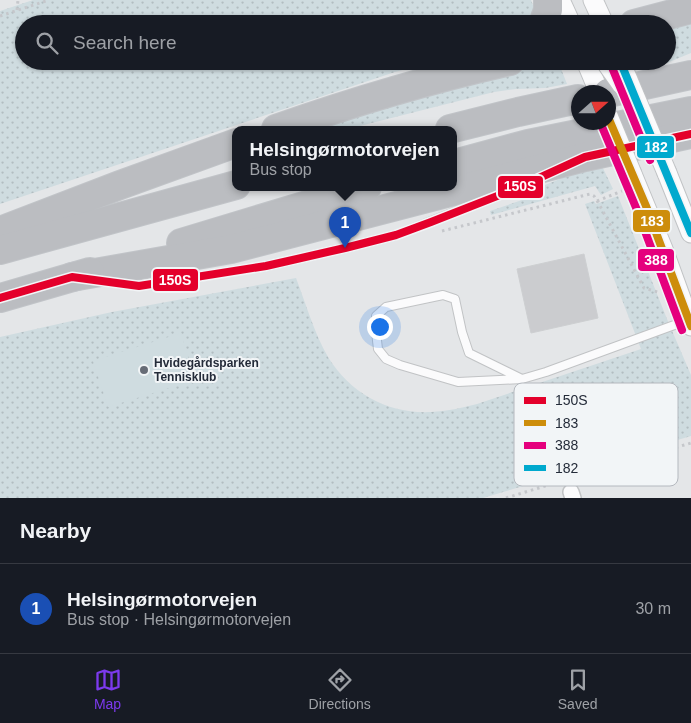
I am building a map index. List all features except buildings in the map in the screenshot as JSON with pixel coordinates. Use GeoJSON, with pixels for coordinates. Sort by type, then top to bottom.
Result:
{"type":"FeatureCollection","features":[{"type":"Feature","properties":{"kind":"highway"},"geometry":{"type":"LineString","coordinates":[[546,15],[548,0]]}},
{"type":"Feature","properties":{"kind":"highway"},"geometry":{"type":"LineString","coordinates":[[668,15],[691,9]]}},
{"type":"Feature","properties":{"kind":"highway"},"geometry":{"type":"LineString","coordinates":[[285,126],[368,98],[466,70]]}},
{"type":"Feature","properties":{"kind":"highway"},"geometry":{"type":"LineString","coordinates":[[616,91],[691,76]]}},
{"type":"Feature","properties":{"kind":"highway"},"geometry":{"type":"LineString","coordinates":[[457,127],[571,101]]}},
{"type":"Feature","properties":{"kind":"highway"},"geometry":{"type":"LineString","coordinates":[[457,163],[528,144],[691,111]]}},
{"type":"Feature","properties":{"kind":"highway"},"geometry":{"type":"LineString","coordinates":[[457,190],[585,157],[691,134]]}},
{"type":"Feature","properties":{"kind":"highway"},"geometry":{"type":"LineString","coordinates":[[0,231],[232,144]]}},
{"type":"Feature","properties":{"kind":"highway"},"geometry":{"type":"LineString","coordinates":[[0,250],[232,186]]}},
{"type":"Feature","properties":{"kind":"highway"},"geometry":{"type":"LineString","coordinates":[[0,298],[354,191]]}},
{"type":"Feature","properties":{"kind":"highway"},"geometry":{"type":"LineString","coordinates":[[72,277],[231,249],[454,191]]}},
{"type":"Feature","properties":{"kind":"street"},"geometry":{"type":"LineString","coordinates":[[560,0],[566,15]]}},
{"type":"Feature","properties":{"kind":"street"},"geometry":{"type":"LineString","coordinates":[[593,0],[600,15]]}},
{"type":"Feature","properties":{"kind":"street"},"geometry":{"type":"LineString","coordinates":[[590,70],[596,85]]}},
{"type":"Feature","properties":{"kind":"street"},"geometry":{"type":"LineString","coordinates":[[611,70],[642,115]]}},
{"type":"Feature","properties":{"kind":"street"},"geometry":{"type":"LineString","coordinates":[[624,70],[691,233]]}},
{"type":"Feature","properties":{"kind":"street"},"geometry":{"type":"LineString","coordinates":[[614,130],[663,249],[686,296],[690,323]]}},
{"type":"Feature","properties":{"kind":"lane"},"geometry":{"type":"LineString","coordinates":[[522,378],[469,354],[455,299],[443,295],[386,306],[376,316],[378,349],[386,359],[458,382],[522,378],[546,372],[690,323]]}},
{"type":"Feature","properties":{"kind":"path"},"geometry":{"type":"LineString","coordinates":[[17,10],[18,0]]}},
{"type":"Feature","properties":{"kind":"path"},"geometry":{"type":"LineString","coordinates":[[0,16],[49,0]]}},
{"type":"Feature","properties":{"kind":"path"},"geometry":{"type":"LineString","coordinates":[[597,201],[635,179]]}},
{"type":"Feature","properties":{"kind":"path"},"geometry":{"type":"LineString","coordinates":[[439,232],[590,194],[597,201],[644,288],[686,296]]}},
{"type":"Feature","properties":{"kind":"path"},"geometry":{"type":"LineString","coordinates":[[678,448],[691,443]]}},
{"type":"Feature","properties":{"kind":"path"},"geometry":{"type":"LineString","coordinates":[[506,498],[571,487]]}},
{"type":"Feature","properties":{"kind":"shaded area"},"geometry":{"type":"Polygon","coordinates":[[[33,0],[531,0],[536,13],[534,15],[15,15],[15,70],[402,70],[0,204],[0,11],[33,0]]]}},
{"type":"Feature","properties":{"kind":"shaded area"},"geometry":{"type":"Polygon","coordinates":[[[691,21],[691,53],[676,59],[676,25],[691,21]]]}},
{"type":"Feature","properties":{"kind":"shaded area"},"geometry":{"type":"Polygon","coordinates":[[[510,70],[562,70],[567,84],[545,88],[494,92],[360,126],[322,126],[380,107],[510,70]]]}},
{"type":"Feature","properties":{"kind":"shaded area"},"geometry":{"type":"Polygon","coordinates":[[[601,164],[613,189],[601,195],[595,186],[491,215],[490,211],[525,199],[523,194],[601,164]]]}},
{"type":"Feature","properties":{"kind":"shaded area"},"geometry":{"type":"Polygon","coordinates":[[[618,196],[691,375],[691,436],[678,440],[678,383],[540,383],[641,349],[585,204],[594,201],[596,204],[618,196]]]}},
{"type":"Feature","properties":{"kind":"shaded area"},"geometry":{"type":"Polygon","coordinates":[[[296,278],[318,338],[328,357],[337,370],[359,391],[386,405],[415,412],[443,411],[477,404],[514,392],[514,486],[523,486],[483,498],[0,498],[0,337],[112,312],[296,278]]]}},
{"type":"Feature","properties":{"kind":"shaded area","name":"Hvidegårdsparken Tennisklub"},"geometry":{"type":"Polygon","coordinates":[[[181,333],[195,380],[108,407],[93,361],[181,333]]]}},
{"type":"Feature","properties":{"kind":"transit line","name":"388"},"geometry":{"type":"LineString","coordinates":[[613,70],[650,160]]}},
{"type":"Feature","properties":{"kind":"transit line","name":"182"},"geometry":{"type":"LineString","coordinates":[[624,70],[691,233]]}},
{"type":"Feature","properties":{"kind":"transit line","name":"388"},"geometry":{"type":"LineString","coordinates":[[603,130],[637,210],[682,330]]}},
{"type":"Feature","properties":{"kind":"transit line","name":"183"},"geometry":{"type":"LineString","coordinates":[[614,130],[646,206],[691,326]]}},
{"type":"Feature","properties":{"kind":"transit line","name":"150S"},"geometry":{"type":"LineString","coordinates":[[0,298],[72,277],[139,286],[266,266],[345,248],[396,235],[431,222],[515,189],[585,157],[691,134]]}},
{"type":"Feature","properties":{"kind":"place","name":"Helsingørmotorvejen"},"geometry":{"type":"Point","coordinates":[345,248]}},
{"type":"Feature","properties":{"kind":"place","name":"Hvidegårdsparken Tennisklub"},"geometry":{"type":"Point","coordinates":[144,370]}}]}
